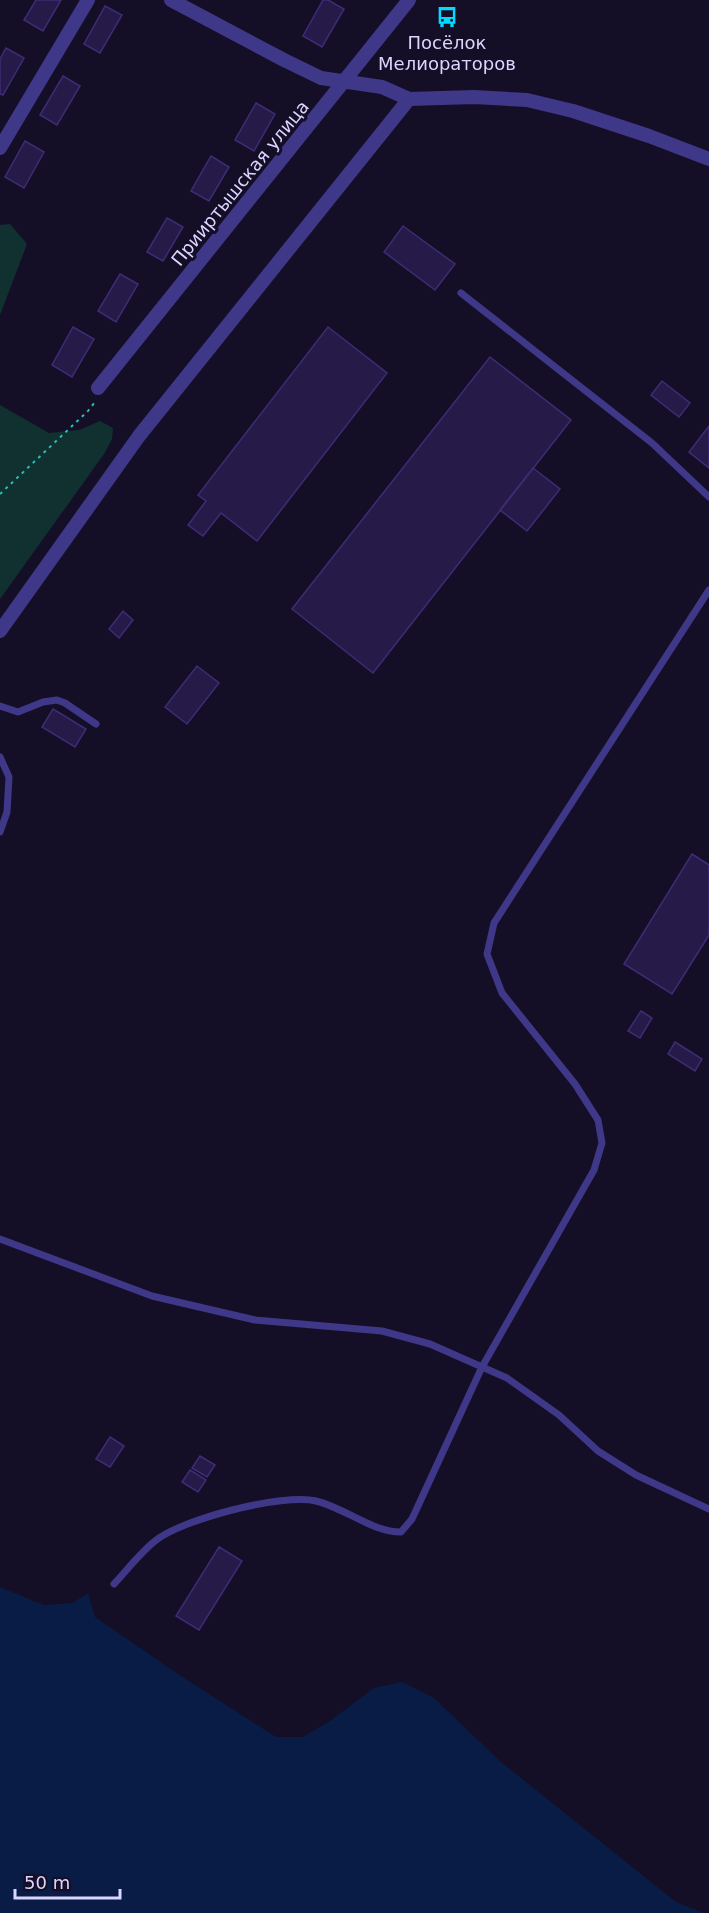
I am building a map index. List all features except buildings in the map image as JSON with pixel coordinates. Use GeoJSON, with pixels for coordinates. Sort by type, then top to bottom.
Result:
{"type":"FeatureCollection","features":[{"type":"Feature","properties":{"kind":"street"},"geometry":{"type":"LineString","coordinates":[[0,148],[88,0]]}},
{"type":"Feature","properties":{"kind":"street"},"geometry":{"type":"LineString","coordinates":[[171,0],[321,78],[382,87],[409,99],[474,97],[526,100],[573,111],[709,159]]}},
{"type":"Feature","properties":{"kind":"street","name":"Прииртышская улица"},"geometry":{"type":"LineString","coordinates":[[98,388],[409,0]]}},
{"type":"Feature","properties":{"kind":"street"},"geometry":{"type":"LineString","coordinates":[[0,631],[139,436],[409,99]]}},
{"type":"Feature","properties":{"kind":"lane"},"geometry":{"type":"LineString","coordinates":[[461,293],[652,443],[709,497]]}},
{"type":"Feature","properties":{"kind":"lane"},"geometry":{"type":"LineString","coordinates":[[114,1584],[155,1540],[195,1521],[273,1501],[313,1500],[338,1507],[388,1532],[401,1532],[412,1519],[482,1367],[594,1170],[602,1143],[598,1120],[575,1084],[502,993],[487,954],[494,923],[709,590]]}},
{"type":"Feature","properties":{"kind":"lane"},"geometry":{"type":"LineString","coordinates":[[0,706],[18,712],[43,702],[57,700],[96,724]]}},
{"type":"Feature","properties":{"kind":"lane"},"geometry":{"type":"LineString","coordinates":[[0,757],[9,777],[7,812],[0,832]]}},
{"type":"Feature","properties":{"kind":"lane"},"geometry":{"type":"LineString","coordinates":[[0,1239],[152,1296],[255,1320],[382,1331],[430,1344],[507,1378],[559,1415],[598,1451],[636,1475],[709,1509]]}},
{"type":"Feature","properties":{"kind":"path"},"geometry":{"type":"LineString","coordinates":[[0,494],[88,411],[96,401],[98,388]]}},
{"type":"Feature","properties":{"kind":"green space"},"geometry":{"type":"Polygon","coordinates":[[[10,224],[27,244],[0,315],[0,225],[10,224]]]}},
{"type":"Feature","properties":{"kind":"green space"},"geometry":{"type":"Polygon","coordinates":[[[0,405],[49,433],[79,430],[100,421],[113,428],[112,439],[104,454],[0,599],[0,405]]]}},
{"type":"Feature","properties":{"kind":"water"},"geometry":{"type":"Polygon","coordinates":[[[0,1587],[44,1605],[73,1603],[88,1593],[95,1617],[276,1737],[303,1737],[330,1721],[374,1688],[402,1682],[434,1698],[501,1762],[676,1902],[704,1913],[0,1913],[0,1587]]]}},
{"type":"Feature","properties":{"kind":"place","name":"Посёлок Мелиораторов"},"geometry":{"type":"Point","coordinates":[447,17]}}]}
